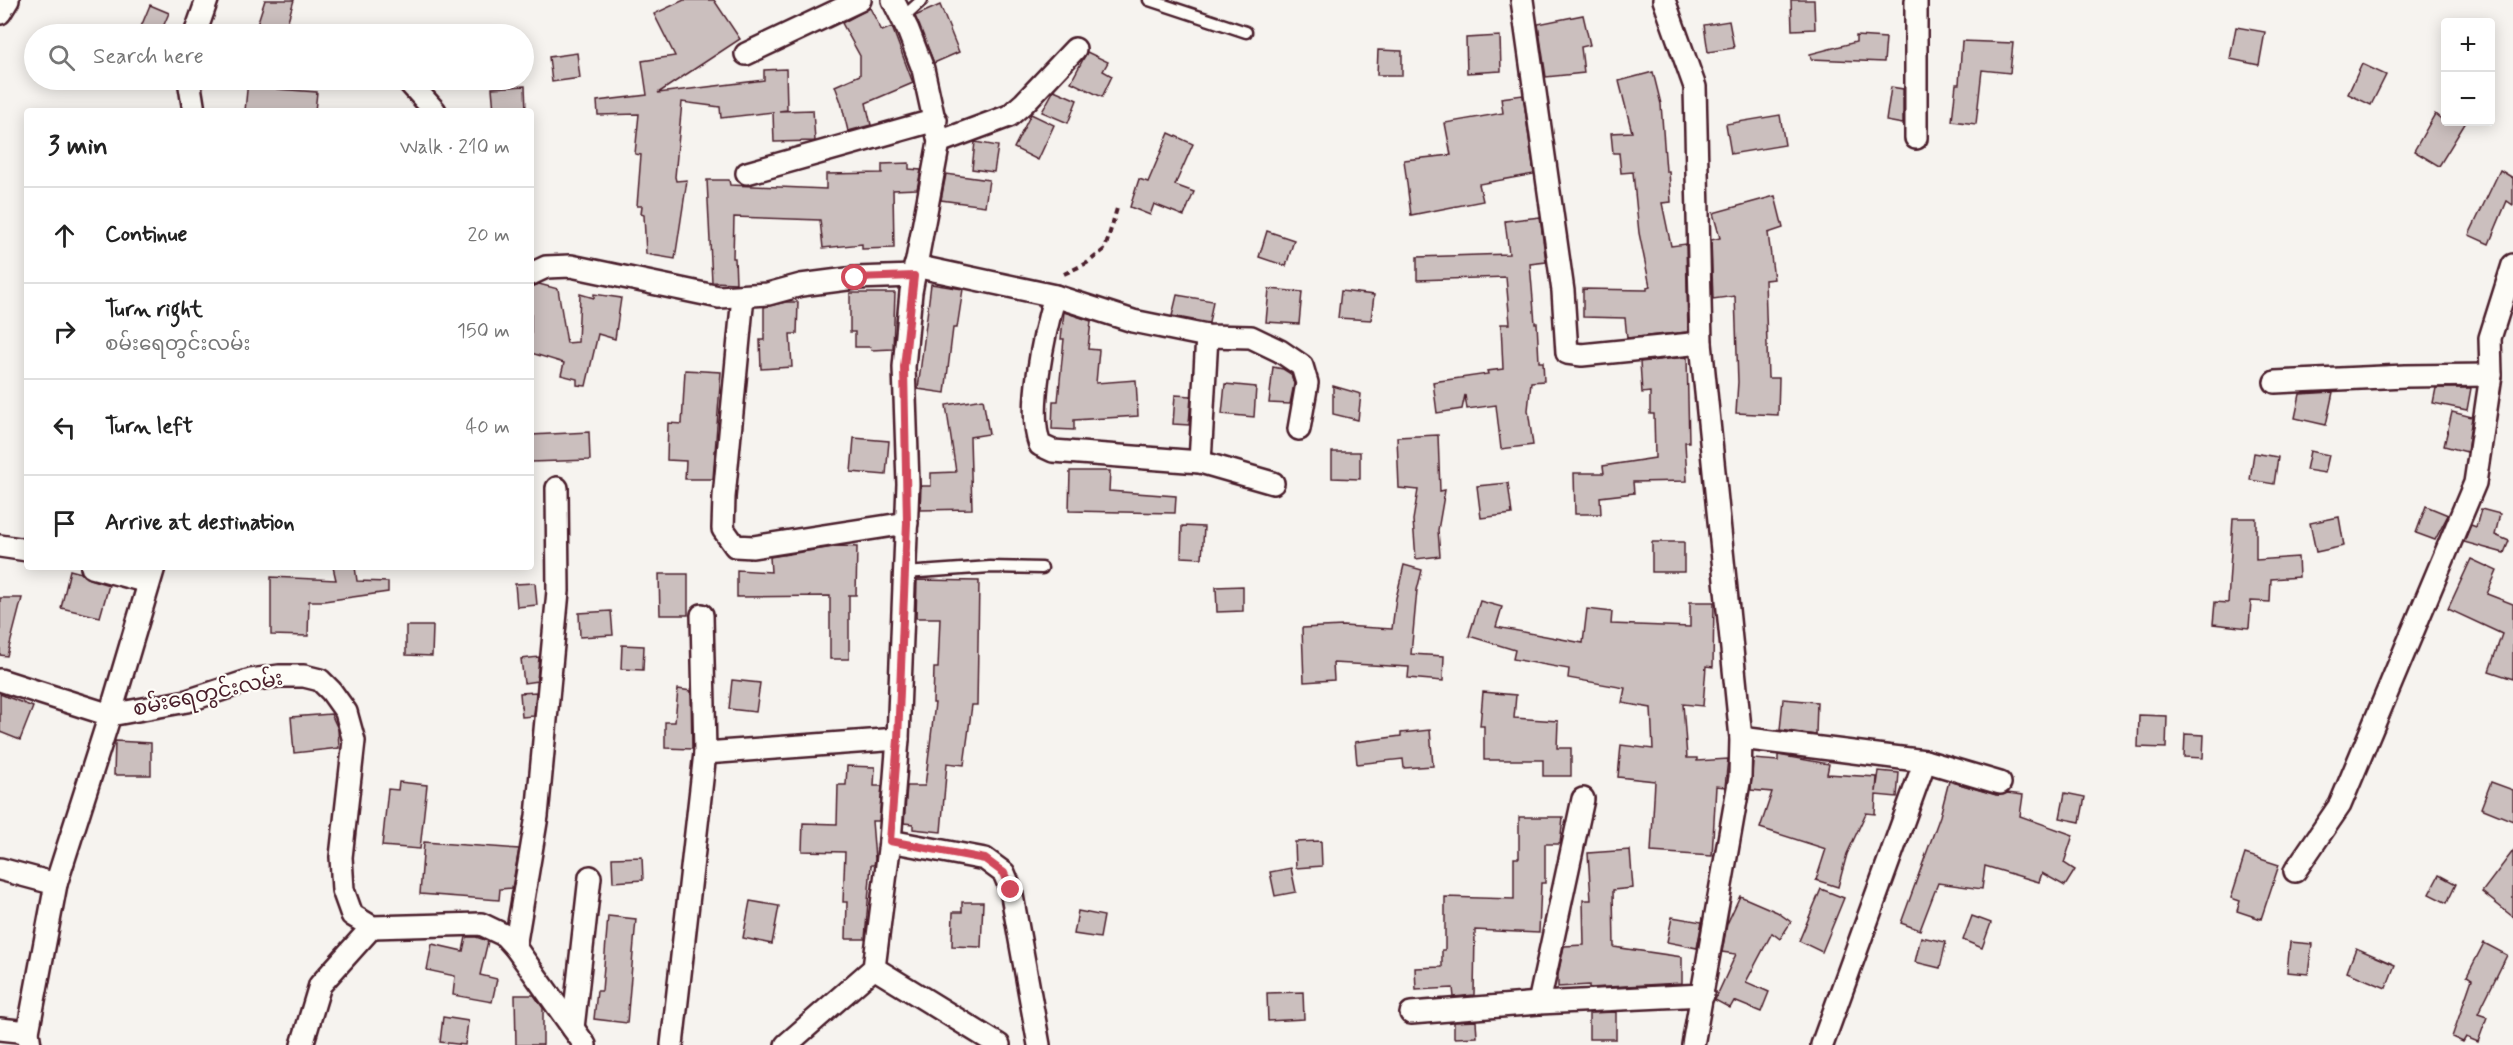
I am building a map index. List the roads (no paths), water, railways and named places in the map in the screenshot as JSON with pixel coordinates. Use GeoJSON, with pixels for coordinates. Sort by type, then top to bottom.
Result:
{"type":"FeatureCollection","features":[{"type":"Feature","properties":{"kind":"street"},"geometry":{"type":"LineString","coordinates":[[0,13],[8,0]]}},
{"type":"Feature","properties":{"kind":"street"},"geometry":{"type":"LineString","coordinates":[[199,24],[207,0]]}},
{"type":"Feature","properties":{"kind":"street"},"geometry":{"type":"LineString","coordinates":[[746,54],[860,0]]}},
{"type":"Feature","properties":{"kind":"street"},"geometry":{"type":"LineString","coordinates":[[1522,0],[1563,291],[1567,353],[1582,355],[1701,343]]}},
{"type":"Feature","properties":{"kind":"street"},"geometry":{"type":"LineString","coordinates":[[1665,0],[1695,87],[1701,343],[1741,738],[1740,777],[1693,1045]]}},
{"type":"Feature","properties":{"kind":"street"},"geometry":{"type":"LineString","coordinates":[[1916,0],[1916,138]]}},
{"type":"Feature","properties":{"kind":"street"},"geometry":{"type":"LineString","coordinates":[[786,1045],[874,968],[890,841],[898,739],[907,523],[904,367],[914,271],[939,142],[923,69],[897,9]]}},
{"type":"Feature","properties":{"kind":"street"},"geometry":{"type":"LineString","coordinates":[[939,142],[1009,116],[1075,49]]}},
{"type":"Feature","properties":{"kind":"street"},"geometry":{"type":"LineString","coordinates":[[191,90],[194,108]]}},
{"type":"Feature","properties":{"kind":"street"},"geometry":{"type":"LineString","coordinates":[[417,90],[434,108]]}},
{"type":"Feature","properties":{"kind":"street"},"geometry":{"type":"LineString","coordinates":[[747,173],[936,120]]}},
{"type":"Feature","properties":{"kind":"street"},"geometry":{"type":"LineString","coordinates":[[2295,871],[2340,805],[2475,483],[2491,375],[2490,338],[2513,265]]}},
{"type":"Feature","properties":{"kind":"street"},"geometry":{"type":"LineString","coordinates":[[534,273],[546,267],[571,266],[719,297],[768,294],[801,285],[914,271],[1046,295],[1133,321],[1207,336],[1251,338],[1280,351],[1302,366],[1307,383],[1299,429]]}},
{"type":"Feature","properties":{"kind":"street"},"geometry":{"type":"LineString","coordinates":[[1046,295],[1046,325],[1037,392],[1036,435],[1040,446],[1053,451],[1200,462],[1273,483]]}},
{"type":"Feature","properties":{"kind":"street"},"geometry":{"type":"LineString","coordinates":[[743,296],[724,497],[723,529],[735,546],[753,547],[907,523]]}},
{"type":"Feature","properties":{"kind":"street"},"geometry":{"type":"LineString","coordinates":[[1200,462],[1207,336]]}},
{"type":"Feature","properties":{"kind":"street"},"geometry":{"type":"LineString","coordinates":[[2275,382],[2491,375]]}},
{"type":"Feature","properties":{"kind":"street"},"geometry":{"type":"LineString","coordinates":[[515,947],[537,816],[557,603],[557,488]]}},
{"type":"Feature","properties":{"kind":"street"},"geometry":{"type":"LineString","coordinates":[[0,546],[24,550]]}},
{"type":"Feature","properties":{"kind":"street"},"geometry":{"type":"LineString","coordinates":[[0,680],[110,715],[151,575],[114,570]]}},
{"type":"Feature","properties":{"kind":"street"},"geometry":{"type":"LineString","coordinates":[[672,1045],[705,753],[702,615]]}},
{"type":"Feature","properties":{"kind":"street","name":"စမ်းရေတွင်းလမ်း"},"geometry":{"type":"LineString","coordinates":[[29,1038],[56,884],[110,715],[187,701],[251,680],[279,676],[304,676],[320,680],[346,712],[354,741],[341,857],[343,890],[351,915],[372,927]]}},
{"type":"Feature","properties":{"kind":"street"},"geometry":{"type":"LineString","coordinates":[[1741,738],[1925,761],[2000,783]]}},
{"type":"Feature","properties":{"kind":"street"},"geometry":{"type":"LineString","coordinates":[[705,753],[898,739]]}},
{"type":"Feature","properties":{"kind":"street"},"geometry":{"type":"LineString","coordinates":[[1822,1045],[1925,761]]}},
{"type":"Feature","properties":{"kind":"street"},"geometry":{"type":"LineString","coordinates":[[1539,1003],[1583,799]]}},
{"type":"Feature","properties":{"kind":"street"},"geometry":{"type":"LineString","coordinates":[[890,841],[985,859],[1004,873],[1011,890],[1039,1045]]}},
{"type":"Feature","properties":{"kind":"street"},"geometry":{"type":"LineString","coordinates":[[0,869],[56,884]]}},
{"type":"Feature","properties":{"kind":"street"},"geometry":{"type":"LineString","coordinates":[[579,1036],[590,877]]}},
{"type":"Feature","properties":{"kind":"street"},"geometry":{"type":"LineString","coordinates":[[302,1045],[320,985],[372,927],[481,924],[504,935],[579,1036]]}},
{"type":"Feature","properties":{"kind":"street"},"geometry":{"type":"LineString","coordinates":[[874,968],[999,1045]]}},
{"type":"Feature","properties":{"kind":"street"},"geometry":{"type":"LineString","coordinates":[[1411,1013],[1539,1003],[1703,995]]}},
{"type":"Feature","properties":{"kind":"street"},"geometry":{"type":"LineString","coordinates":[[0,1029],[29,1038]]}},
{"type":"Feature","properties":{"kind":"lane"},"geometry":{"type":"LineString","coordinates":[[897,9],[922,0]]}},
{"type":"Feature","properties":{"kind":"lane"},"geometry":{"type":"LineString","coordinates":[[1149,0],[1246,32]]}},
{"type":"Feature","properties":{"kind":"lane"},"geometry":{"type":"LineString","coordinates":[[905,573],[990,567],[1042,568]]}}]}
